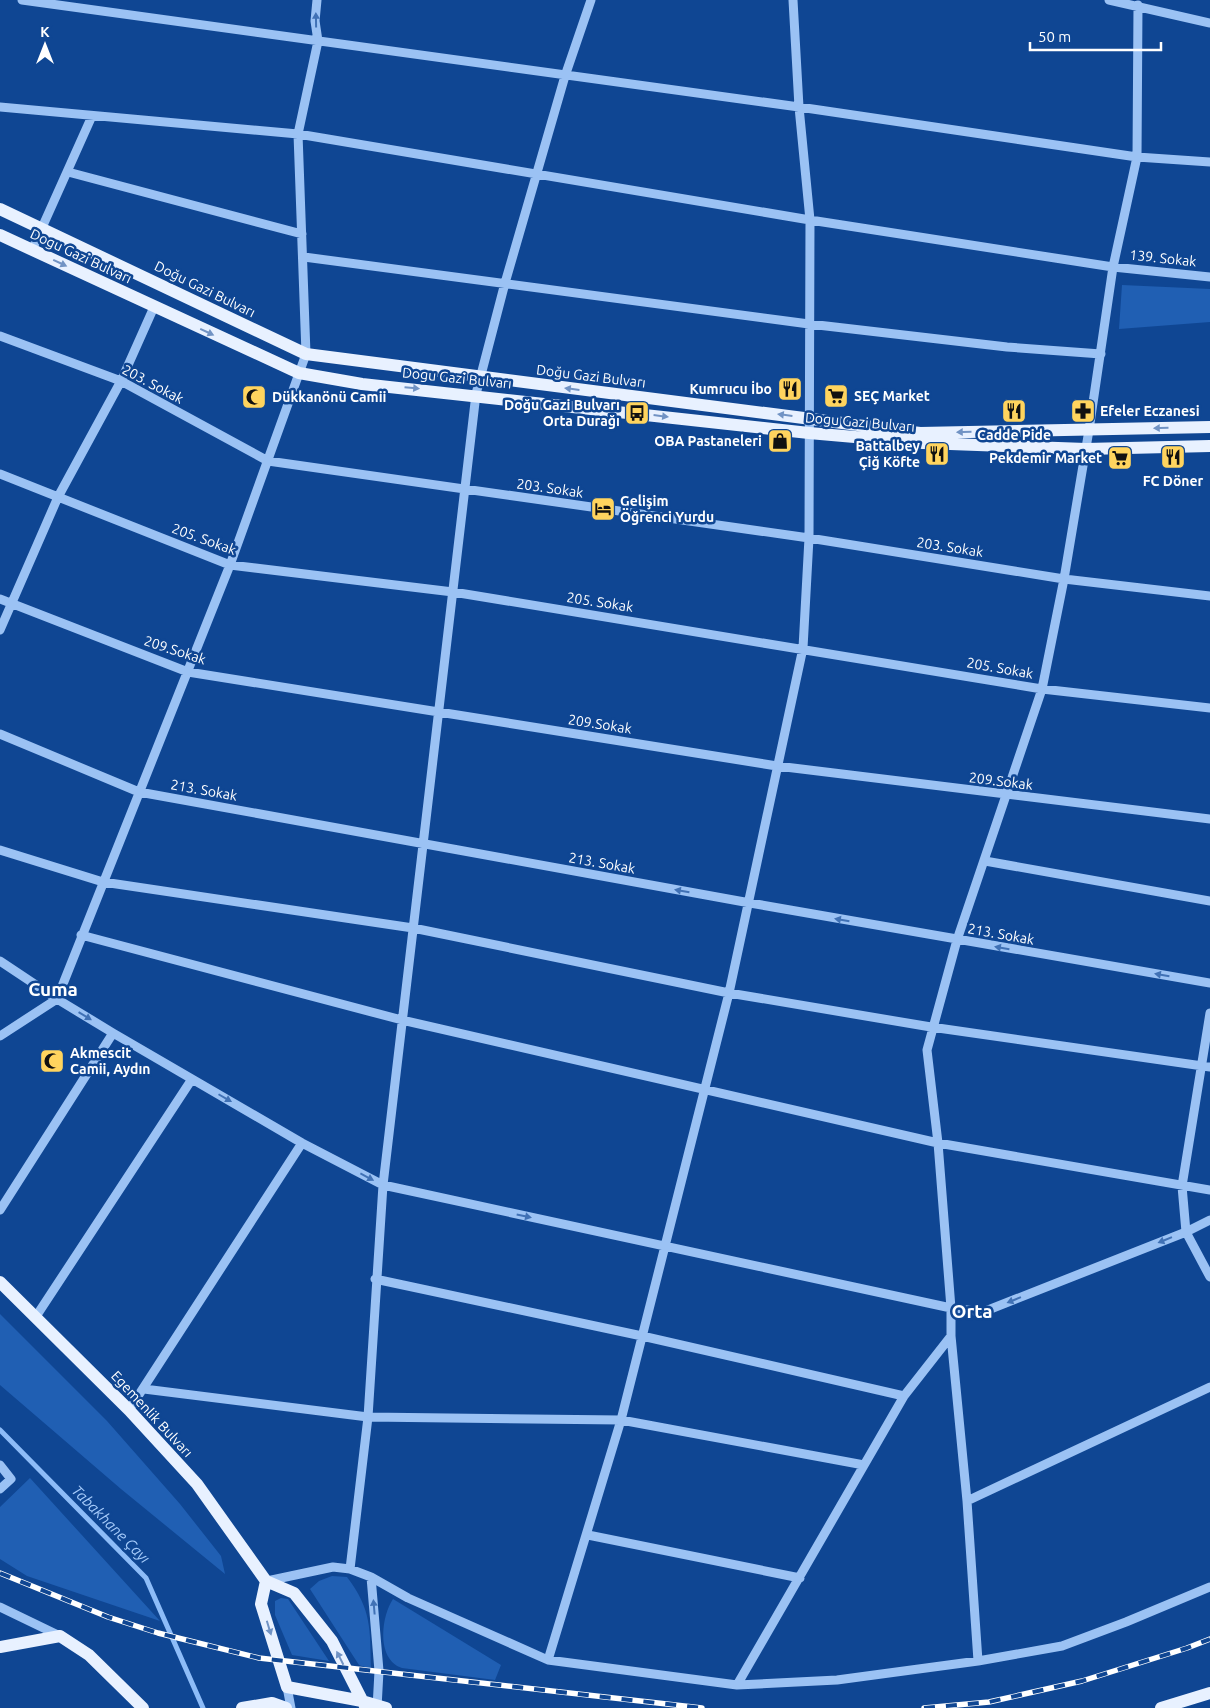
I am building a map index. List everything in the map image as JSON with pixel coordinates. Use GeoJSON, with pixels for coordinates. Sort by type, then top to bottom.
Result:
{"type":"FeatureCollection","features":[{"type":"Feature","properties":{"kind":"main road","name":"Doğu Gazi Bulvarı"},"geometry":{"type":"LineString","coordinates":[[0,209],[306,354],[920,433],[1210,428]]}},
{"type":"Feature","properties":{"kind":"main road","name":"Dogu Gazi Bulvarı"},"geometry":{"type":"LineString","coordinates":[[0,235],[299,373],[362,384],[476,394],[809,433],[923,443],[1086,449],[1210,446]]}},
{"type":"Feature","properties":{"kind":"main road","name":"Egemenlik Bulvarı"},"geometry":{"type":"LineString","coordinates":[[0,1282],[129,1410],[197,1484],[266,1581]]}},
{"type":"Feature","properties":{"kind":"main road"},"geometry":{"type":"LineString","coordinates":[[287,1687],[261,1604],[266,1581],[294,1593],[332,1641],[374,1706]]}},
{"type":"Feature","properties":{"kind":"main road"},"geometry":{"type":"LineString","coordinates":[[0,1653],[64,1638]]}},
{"type":"Feature","properties":{"kind":"main road"},"geometry":{"type":"LineString","coordinates":[[0,1647],[64,1638],[89,1655],[143,1708]]}},
{"type":"Feature","properties":{"kind":"main road"},"geometry":{"type":"LineString","coordinates":[[287,1687],[374,1706]]}},
{"type":"Feature","properties":{"kind":"main road"},"geometry":{"type":"LineString","coordinates":[[268,1703],[287,1687]]}},
{"type":"Feature","properties":{"kind":"main road"},"geometry":{"type":"LineString","coordinates":[[1161,1708],[1210,1693]]}},
{"type":"Feature","properties":{"kind":"main road"},"geometry":{"type":"LineString","coordinates":[[242,1708],[268,1703],[286,1708]]}},
{"type":"Feature","properties":{"kind":"street"},"geometry":{"type":"LineString","coordinates":[[22,0],[799,107],[1137,157],[1210,162]]}},
{"type":"Feature","properties":{"kind":"street"},"geometry":{"type":"LineString","coordinates":[[0,1036],[56,999],[230,565],[306,354],[304,257],[298,134],[318,41],[315,22],[317,0]]}},
{"type":"Feature","properties":{"kind":"street"},"geometry":{"type":"LineString","coordinates":[[350,1569],[368,1418],[383,1185],[476,394],[505,283],[565,76],[591,0]]}},
{"type":"Feature","properties":{"kind":"street"},"geometry":{"type":"LineString","coordinates":[[548,1660],[588,1535],[621,1420],[729,993],[750,903],[803,648],[809,538],[810,220],[799,107],[793,0]]}},
{"type":"Feature","properties":{"kind":"street"},"geometry":{"type":"LineString","coordinates":[[1109,0],[1138,5],[1210,23]]}},
{"type":"Feature","properties":{"kind":"street"},"geometry":{"type":"LineString","coordinates":[[978,1661],[967,1501],[951,1336],[951,1308],[938,1142],[926,1050],[957,940],[1042,689],[1064,579],[1086,449],[1113,267],[1137,157],[1138,5]]}},
{"type":"Feature","properties":{"kind":"street","name":"139. Sokak"},"geometry":{"type":"LineString","coordinates":[[0,107],[298,134],[810,220],[1113,267],[1210,277]]}},
{"type":"Feature","properties":{"kind":"street"},"geometry":{"type":"LineString","coordinates":[[32,250],[92,116]]}},
{"type":"Feature","properties":{"kind":"street"},"geometry":{"type":"LineString","coordinates":[[68,172],[302,234]]}},
{"type":"Feature","properties":{"kind":"street"},"geometry":{"type":"LineString","coordinates":[[304,257],[809,324],[1007,348],[1101,354]]}},
{"type":"Feature","properties":{"kind":"street"},"geometry":{"type":"LineString","coordinates":[[0,630],[58,497],[121,381],[154,307]]}},
{"type":"Feature","properties":{"kind":"street","name":"203. Sokak"},"geometry":{"type":"LineString","coordinates":[[0,336],[121,381],[268,461],[809,538],[1064,579],[1210,596]]}},
{"type":"Feature","properties":{"kind":"street","name":"205. Sokak"},"geometry":{"type":"LineString","coordinates":[[0,474],[230,565],[454,592],[803,648],[1042,689],[1210,708]]}},
{"type":"Feature","properties":{"kind":"street","name":"209.Sokak"},"geometry":{"type":"LineString","coordinates":[[0,599],[188,672],[778,766],[1007,796],[1210,819]]}},
{"type":"Feature","properties":{"kind":"street","name":"213. Sokak"},"geometry":{"type":"LineString","coordinates":[[0,734],[139,792],[957,940],[1210,983]]}},
{"type":"Feature","properties":{"kind":"street"},"geometry":{"type":"LineString","coordinates":[[0,850],[103,882],[413,928],[729,993],[931,1027],[1206,1067]]}},
{"type":"Feature","properties":{"kind":"street"},"geometry":{"type":"LineString","coordinates":[[985,861],[1210,901]]}},
{"type":"Feature","properties":{"kind":"street"},"geometry":{"type":"LineString","coordinates":[[81,935],[402,1020],[938,1142],[1210,1190]]}},
{"type":"Feature","properties":{"kind":"street"},"geometry":{"type":"LineString","coordinates":[[0,961],[56,999],[113,1033],[302,1143],[383,1185],[664,1247],[951,1308],[983,1312],[1186,1232],[1210,1220]]}},
{"type":"Feature","properties":{"kind":"street"},"geometry":{"type":"LineString","coordinates":[[1210,1013],[1206,1067],[1182,1186],[1186,1232],[1210,1277]]}},
{"type":"Feature","properties":{"kind":"street"},"geometry":{"type":"LineString","coordinates":[[0,1210],[113,1033]]}},
{"type":"Feature","properties":{"kind":"street"},"geometry":{"type":"LineString","coordinates":[[36,1318],[192,1079]]}},
{"type":"Feature","properties":{"kind":"street"},"geometry":{"type":"LineString","coordinates":[[129,1410],[302,1143]]}},
{"type":"Feature","properties":{"kind":"street"},"geometry":{"type":"LineString","coordinates":[[376,1279],[642,1336],[904,1396]]}},
{"type":"Feature","properties":{"kind":"street"},"geometry":{"type":"LineString","coordinates":[[737,1685],[904,1396],[951,1336]]}},
{"type":"Feature","properties":{"kind":"street"},"geometry":{"type":"LineString","coordinates":[[967,1501],[1210,1387]]}},
{"type":"Feature","properties":{"kind":"street"},"geometry":{"type":"LineString","coordinates":[[144,1389],[368,1418],[621,1420],[864,1465]]}},
{"type":"Feature","properties":{"kind":"street"},"geometry":{"type":"LineString","coordinates":[[0,1465],[11,1479],[0,1489]]}},
{"type":"Feature","properties":{"kind":"street"},"geometry":{"type":"LineString","coordinates":[[588,1535],[800,1578]]}},
{"type":"Feature","properties":{"kind":"street"},"geometry":{"type":"LineString","coordinates":[[266,1581],[333,1567],[350,1569],[371,1577],[408,1598],[548,1660],[737,1685],[837,1680],[978,1661],[1062,1646],[1210,1587]]}},
{"type":"Feature","properties":{"kind":"street"},"geometry":{"type":"LineString","coordinates":[[371,1577],[379,1671],[374,1706]]}},
{"type":"Feature","properties":{"kind":"street"},"geometry":{"type":"LineString","coordinates":[[0,1607],[64,1638]]}},
{"type":"Feature","properties":{"kind":"street"},"geometry":{"type":"LineString","coordinates":[[287,1687],[291,1708]]}},
{"type":"Feature","properties":{"kind":"shaded area"},"geometry":{"type":"Polygon","coordinates":[[[1122,285],[1210,289],[1210,322],[1119,329],[1122,285]]]}},
{"type":"Feature","properties":{"kind":"shaded area"},"geometry":{"type":"Polygon","coordinates":[[[0,1314],[107,1421],[180,1504],[221,1556],[225,1574],[121,1489],[0,1385],[0,1314]]]}},
{"type":"Feature","properties":{"kind":"shaded area"},"geometry":{"type":"Polygon","coordinates":[[[30,1478],[160,1621],[27,1576],[0,1559],[0,1507],[30,1478]]]}},
{"type":"Feature","properties":{"kind":"shaded area"},"geometry":{"type":"Polygon","coordinates":[[[332,1576],[347,1577],[361,1600],[370,1631],[371,1669],[359,1665],[310,1589],[319,1581],[332,1576]]]}},
{"type":"Feature","properties":{"kind":"shaded area"},"geometry":{"type":"Polygon","coordinates":[[[281,1598],[288,1599],[329,1661],[292,1655],[275,1615],[275,1601],[281,1598]]]}},
{"type":"Feature","properties":{"kind":"shaded area"},"geometry":{"type":"Polygon","coordinates":[[[393,1599],[501,1665],[495,1680],[402,1668],[394,1663],[388,1656],[383,1637],[386,1616],[393,1599]]]}},
{"type":"Feature","properties":{"kind":"waterway","name":"Tabakhane Çayı"},"geometry":{"type":"LineString","coordinates":[[0,1430],[146,1578],[203,1708]]}},
{"type":"Feature","properties":{"kind":"railway"},"geometry":{"type":"LineString","coordinates":[[0,1573],[108,1617],[158,1633],[259,1658],[702,1708]]}},
{"type":"Feature","properties":{"kind":"railway"},"geometry":{"type":"LineString","coordinates":[[924,1708],[989,1702],[1082,1681],[1210,1639]]}},
{"type":"Feature","properties":{"kind":"place","name":"Kumrucu İbo"},"geometry":{"type":"Point","coordinates":[790,389]}},
{"type":"Feature","properties":{"kind":"place","name":"SEÇ Market"},"geometry":{"type":"Point","coordinates":[836,396]}},
{"type":"Feature","properties":{"kind":"place","name":"Dükkanönü Camii"},"geometry":{"type":"Point","coordinates":[254,397]}},
{"type":"Feature","properties":{"kind":"place","name":"Cadde Pide"},"geometry":{"type":"Point","coordinates":[1014,411]}},
{"type":"Feature","properties":{"kind":"place","name":"Efeler Eczanesi"},"geometry":{"type":"Point","coordinates":[1083,411]}},
{"type":"Feature","properties":{"kind":"place","name":"Doğu Gazi Bulvarı Orta Durağı"},"geometry":{"type":"Point","coordinates":[637,413]}},
{"type":"Feature","properties":{"kind":"place","name":"OBA Pastaneleri"},"geometry":{"type":"Point","coordinates":[780,441]}},
{"type":"Feature","properties":{"kind":"place","name":"Battalbey Çiğ Köfte"},"geometry":{"type":"Point","coordinates":[937,454]}},
{"type":"Feature","properties":{"kind":"place","name":"FC Döner"},"geometry":{"type":"Point","coordinates":[1173,457]}},
{"type":"Feature","properties":{"kind":"place","name":"Pekdemir Market"},"geometry":{"type":"Point","coordinates":[1120,458]}},
{"type":"Feature","properties":{"kind":"place","name":"Gelişim Öğrenci Yurdu"},"geometry":{"type":"Point","coordinates":[603,509]}},
{"type":"Feature","properties":{"kind":"place","name":"Akmescit Camii, Aydın"},"geometry":{"type":"Point","coordinates":[52,1061]}},
{"type":"Feature","properties":{"kind":"district","name":"Cuma"},"geometry":{"type":"Point","coordinates":[53,989]}},
{"type":"Feature","properties":{"kind":"district","name":"Orta"},"geometry":{"type":"Point","coordinates":[972,1311]}}]}
